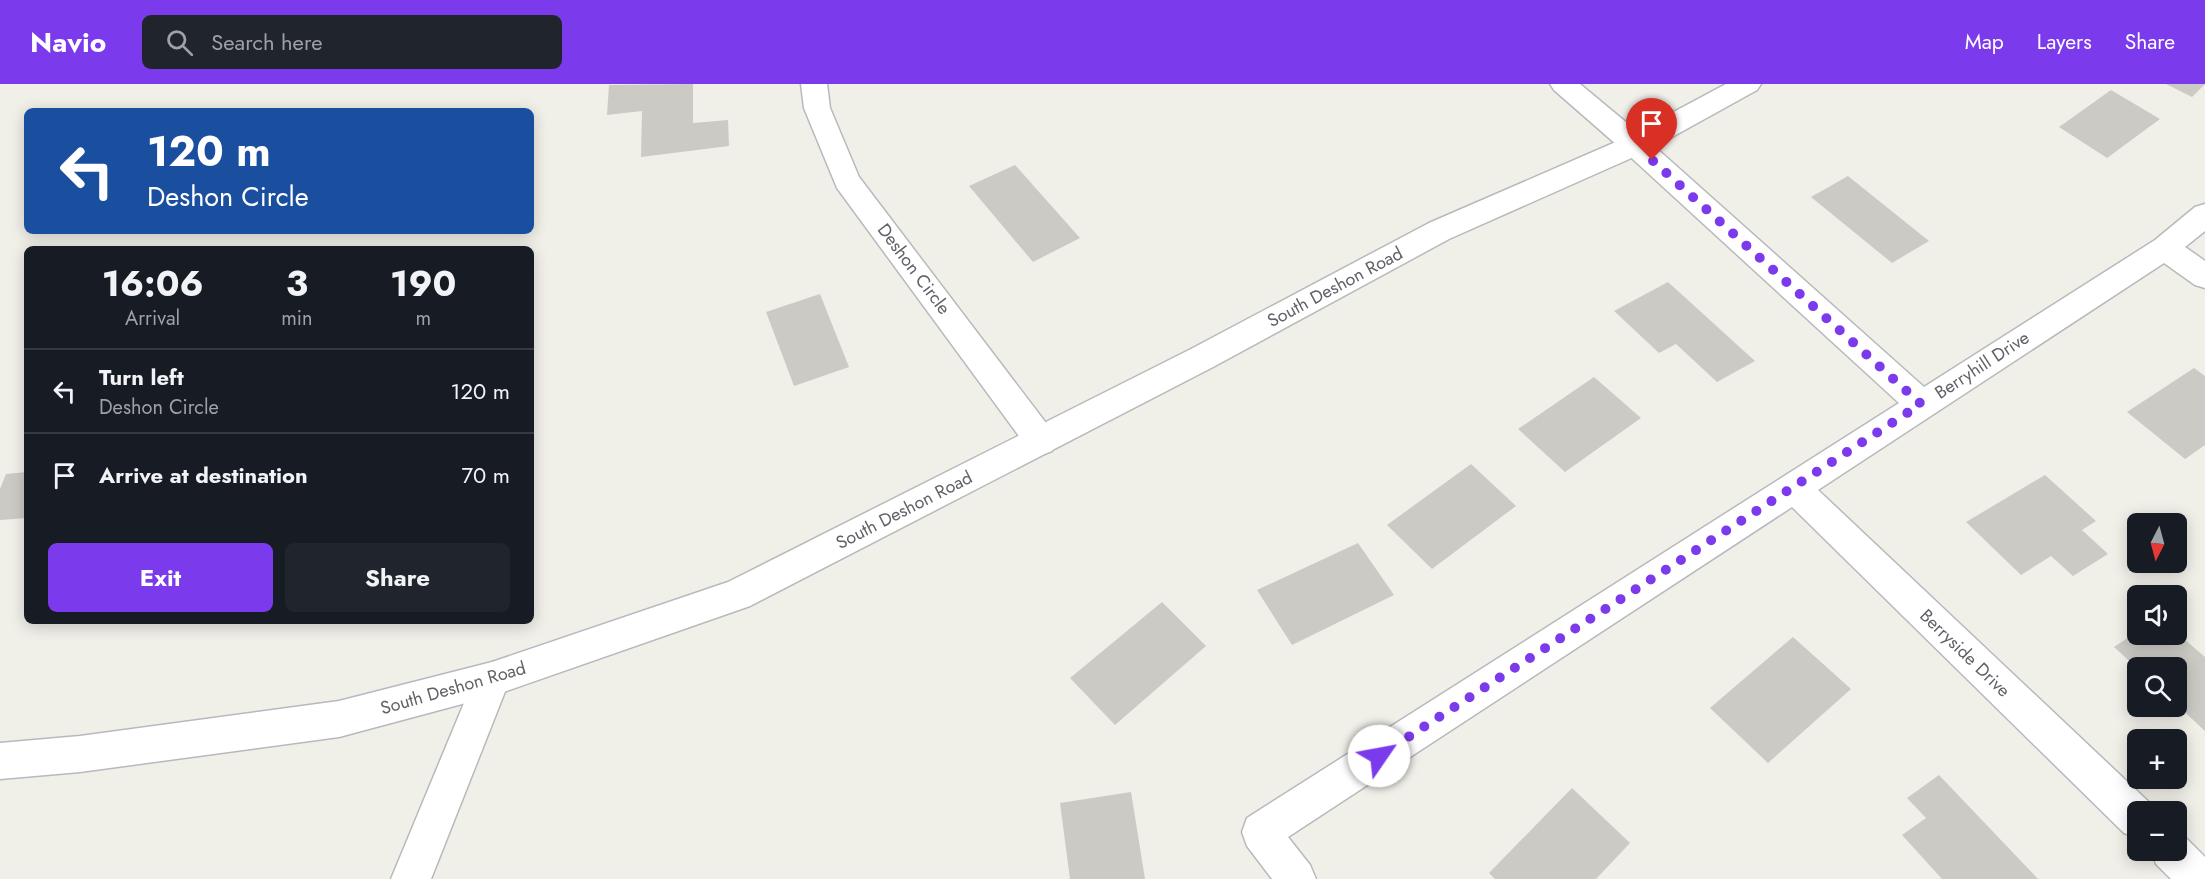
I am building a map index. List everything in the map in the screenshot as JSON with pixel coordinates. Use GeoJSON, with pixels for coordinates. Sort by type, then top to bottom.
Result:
{"type":"FeatureCollection","features":[{"type":"Feature","properties":{"kind":"street","name":"Deshon Circle"},"geometry":{"type":"LineString","coordinates":[[814,84],[817,108],[848,181],[1041,441]]}},
{"type":"Feature","properties":{"kind":"street"},"geometry":{"type":"LineString","coordinates":[[1563,84],[1635,145],[1921,404]]}},
{"type":"Feature","properties":{"kind":"street","name":"South Deshon Road"},"geometry":{"type":"LineString","coordinates":[[0,761],[80,754],[339,719],[492,679],[738,595],[1041,441],[1439,231],[1635,145],[1748,84]]}},
{"type":"Feature","properties":{"kind":"street","name":"Berryhill Drive"},"geometry":{"type":"LineString","coordinates":[[1296,879],[1261,832],[2165,248],[2205,215]]}},
{"type":"Feature","properties":{"kind":"street"},"geometry":{"type":"LineString","coordinates":[[2165,248],[2205,277]]}},
{"type":"Feature","properties":{"kind":"street","name":"Berryside Drive"},"geometry":{"type":"LineString","coordinates":[[1793,487],[2127,808]]}},
{"type":"Feature","properties":{"kind":"street"},"geometry":{"type":"LineString","coordinates":[[411,879],[492,679]]}},
{"type":"Feature","properties":{"kind":"street"},"geometry":{"type":"LineString","coordinates":[[2181,861],[2199,879]]}},
{"type":"Feature","properties":{"kind":"building"},"geometry":{"type":"Polygon","coordinates":[[[693,84],[693,123],[728,120],[729,146],[641,157],[642,111],[607,115],[609,85],[693,84]]]}},
{"type":"Feature","properties":{"kind":"building"},"geometry":{"type":"Polygon","coordinates":[[[2166,84],[2205,84],[2192,97],[2166,84]]]}},
{"type":"Feature","properties":{"kind":"building"},"geometry":{"type":"Polygon","coordinates":[[[2111,90],[2160,119],[2107,158],[2059,127],[2111,90]]]}},
{"type":"Feature","properties":{"kind":"building"},"geometry":{"type":"Polygon","coordinates":[[[1015,165],[1080,238],[1033,262],[969,186],[1015,165]]]}},
{"type":"Feature","properties":{"kind":"building"},"geometry":{"type":"Polygon","coordinates":[[[1848,176],[1929,241],[1892,263],[1811,197],[1848,176]]]}},
{"type":"Feature","properties":{"kind":"building"},"geometry":{"type":"Polygon","coordinates":[[[1668,282],[1755,361],[1717,382],[1676,344],[1659,353],[1614,311],[1668,282]]]}},
{"type":"Feature","properties":{"kind":"building"},"geometry":{"type":"Polygon","coordinates":[[[820,294],[849,367],[794,386],[766,312],[820,294]]]}},
{"type":"Feature","properties":{"kind":"building"},"geometry":{"type":"Polygon","coordinates":[[[2194,368],[2205,376],[2205,445],[2185,459],[2127,412],[2194,368]]]}},
{"type":"Feature","properties":{"kind":"building"},"geometry":{"type":"Polygon","coordinates":[[[1594,377],[1641,418],[1565,472],[1518,429],[1594,377]]]}},
{"type":"Feature","properties":{"kind":"building"},"geometry":{"type":"Polygon","coordinates":[[[1471,464],[1516,506],[1432,569],[1387,525],[1471,464]]]}},
{"type":"Feature","properties":{"kind":"building"},"geometry":{"type":"Polygon","coordinates":[[[24,472],[24,518],[0,520],[0,489],[6,474],[24,472]]]}},
{"type":"Feature","properties":{"kind":"building"},"geometry":{"type":"Polygon","coordinates":[[[2045,475],[2096,521],[2082,530],[2108,554],[2073,576],[2051,556],[2021,575],[1966,522],[2045,475]]]}},
{"type":"Feature","properties":{"kind":"building"},"geometry":{"type":"Polygon","coordinates":[[[1358,543],[1394,595],[1292,645],[1257,590],[1358,543]]]}},
{"type":"Feature","properties":{"kind":"building"},"geometry":{"type":"Polygon","coordinates":[[[1162,602],[1206,646],[1115,725],[1070,678],[1162,602]]]}},
{"type":"Feature","properties":{"kind":"building"},"geometry":{"type":"Polygon","coordinates":[[[1793,637],[1851,689],[1768,763],[1710,708],[1793,637]]]}},
{"type":"Feature","properties":{"kind":"building"},"geometry":{"type":"Polygon","coordinates":[[[2127,638],[2127,645],[2187,645],[2187,641],[2205,657],[2205,731],[2187,714],[2187,657],[2127,657],[2127,659],[2114,647],[2127,638]]]}},
{"type":"Feature","properties":{"kind":"building"},"geometry":{"type":"Polygon","coordinates":[[[1939,775],[2038,879],[1942,879],[1902,835],[1926,818],[1907,798],[1939,775]]]}},
{"type":"Feature","properties":{"kind":"building"},"geometry":{"type":"Polygon","coordinates":[[[1572,788],[1630,843],[1596,879],[1495,879],[1489,873],[1572,788]]]}},
{"type":"Feature","properties":{"kind":"building"},"geometry":{"type":"Polygon","coordinates":[[[1131,792],[1145,879],[1070,879],[1060,803],[1131,792]]]}},
{"type":"Feature","properties":{"kind":"route"},"geometry":{"type":"LineString","coordinates":[[1379,756],[1921,404],[1652,160]]}}]}
